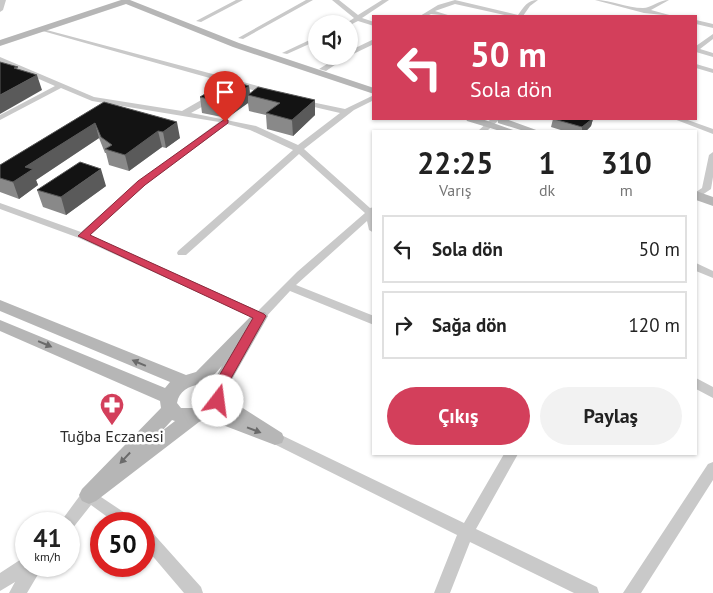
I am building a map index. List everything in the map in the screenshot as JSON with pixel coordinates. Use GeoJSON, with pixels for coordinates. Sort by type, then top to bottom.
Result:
{"type":"FeatureCollection","features":[{"type":"Feature","properties":{"kind":"main road"},"geometry":{"type":"LineString","coordinates":[[0,38],[113,0]]}},
{"type":"Feature","properties":{"kind":"main road"},"geometry":{"type":"LineString","coordinates":[[0,43],[127,0],[236,44],[372,90]]}},
{"type":"Feature","properties":{"kind":"main road"},"geometry":{"type":"LineString","coordinates":[[142,0],[323,69],[372,82]]}},
{"type":"Feature","properties":{"kind":"main road"},"geometry":{"type":"LineString","coordinates":[[476,120],[529,130]]}},
{"type":"Feature","properties":{"kind":"main road"},"geometry":{"type":"LineString","coordinates":[[492,123],[509,130]]}},
{"type":"Feature","properties":{"kind":"main road"},"geometry":{"type":"LineString","coordinates":[[701,192],[713,202]]}},
{"type":"Feature","properties":{"kind":"main road"},"geometry":{"type":"LineString","coordinates":[[0,305],[192,380],[208,380],[209,405]]}},
{"type":"Feature","properties":{"kind":"main road"},"geometry":{"type":"LineString","coordinates":[[90,495],[169,403],[172,391],[192,380],[260,316]]}},
{"type":"Feature","properties":{"kind":"main road"},"geometry":{"type":"LineString","coordinates":[[90,495],[209,405],[260,316]]}},
{"type":"Feature","properties":{"kind":"main road"},"geometry":{"type":"LineString","coordinates":[[0,325],[169,403],[176,414],[209,405],[275,438]]}},
{"type":"Feature","properties":{"kind":"street"},"geometry":{"type":"LineString","coordinates":[[0,10],[3,0]]}},
{"type":"Feature","properties":{"kind":"street"},"geometry":{"type":"LineString","coordinates":[[199,21],[240,0]]}},
{"type":"Feature","properties":{"kind":"street"},"geometry":{"type":"LineString","coordinates":[[240,38],[310,0]]}},
{"type":"Feature","properties":{"kind":"street"},"geometry":{"type":"LineString","coordinates":[[335,0],[353,15]]}},
{"type":"Feature","properties":{"kind":"street"},"geometry":{"type":"LineString","coordinates":[[358,19],[386,0]]}},
{"type":"Feature","properties":{"kind":"street"},"geometry":{"type":"LineString","coordinates":[[447,0],[516,15]]}},
{"type":"Feature","properties":{"kind":"street"},"geometry":{"type":"LineString","coordinates":[[522,15],[528,5],[535,0]]}},
{"type":"Feature","properties":{"kind":"street"},"geometry":{"type":"LineString","coordinates":[[598,0],[666,15]]}},
{"type":"Feature","properties":{"kind":"street"},"geometry":{"type":"LineString","coordinates":[[638,15],[666,0]]}},
{"type":"Feature","properties":{"kind":"street"},"geometry":{"type":"LineString","coordinates":[[424,15],[440,6],[455,2]]}},
{"type":"Feature","properties":{"kind":"street"},"geometry":{"type":"LineString","coordinates":[[429,12],[443,15]]}},
{"type":"Feature","properties":{"kind":"street"},"geometry":{"type":"LineString","coordinates":[[358,19],[372,23]]}},
{"type":"Feature","properties":{"kind":"street"},"geometry":{"type":"LineString","coordinates":[[697,22],[713,26]]}},
{"type":"Feature","properties":{"kind":"street"},"geometry":{"type":"LineString","coordinates":[[41,28],[282,96]]}},
{"type":"Feature","properties":{"kind":"street"},"geometry":{"type":"LineString","coordinates":[[697,49],[713,36]]}},
{"type":"Feature","properties":{"kind":"street"},"geometry":{"type":"LineString","coordinates":[[358,49],[372,42]]}},
{"type":"Feature","properties":{"kind":"street"},"geometry":{"type":"LineString","coordinates":[[285,53],[308,43]]}},
{"type":"Feature","properties":{"kind":"street"},"geometry":{"type":"LineString","coordinates":[[697,50],[713,55]]}},
{"type":"Feature","properties":{"kind":"street"},"geometry":{"type":"LineString","coordinates":[[0,59],[92,99],[253,128],[299,149],[372,211],[301,274],[260,316],[83,236],[0,206]]}},
{"type":"Feature","properties":{"kind":"street"},"geometry":{"type":"LineString","coordinates":[[323,69],[330,65]]}},
{"type":"Feature","properties":{"kind":"street"},"geometry":{"type":"LineString","coordinates":[[697,66],[713,71]]}},
{"type":"Feature","properties":{"kind":"street"},"geometry":{"type":"LineString","coordinates":[[230,87],[238,83]]}},
{"type":"Feature","properties":{"kind":"street"},"geometry":{"type":"LineString","coordinates":[[0,118],[60,86]]}},
{"type":"Feature","properties":{"kind":"street"},"geometry":{"type":"LineString","coordinates":[[183,114],[222,92]]}},
{"type":"Feature","properties":{"kind":"street"},"geometry":{"type":"LineString","coordinates":[[182,253],[299,149],[347,112],[372,98]]}},
{"type":"Feature","properties":{"kind":"street"},"geometry":{"type":"LineString","coordinates":[[291,99],[347,112]]}},
{"type":"Feature","properties":{"kind":"street"},"geometry":{"type":"LineString","coordinates":[[108,109],[116,104]]}},
{"type":"Feature","properties":{"kind":"street"},"geometry":{"type":"LineString","coordinates":[[681,120],[713,132]]}},
{"type":"Feature","properties":{"kind":"street"},"geometry":{"type":"LineString","coordinates":[[83,236],[142,183],[225,122]]}},
{"type":"Feature","properties":{"kind":"street"},"geometry":{"type":"LineString","coordinates":[[701,192],[713,155]]}},
{"type":"Feature","properties":{"kind":"street"},"geometry":{"type":"LineString","coordinates":[[697,267],[713,275]]}},
{"type":"Feature","properties":{"kind":"street"},"geometry":{"type":"LineString","coordinates":[[290,287],[372,320]]}},
{"type":"Feature","properties":{"kind":"street"},"geometry":{"type":"LineString","coordinates":[[697,384],[713,393]]}},
{"type":"Feature","properties":{"kind":"street"},"geometry":{"type":"LineString","coordinates":[[275,438],[591,593]]}},
{"type":"Feature","properties":{"kind":"street"},"geometry":{"type":"LineString","coordinates":[[442,593],[466,533],[510,455]]}},
{"type":"Feature","properties":{"kind":"street"},"geometry":{"type":"LineString","coordinates":[[631,593],[713,468]]}},
{"type":"Feature","properties":{"kind":"street"},"geometry":{"type":"LineString","coordinates":[[77,512],[90,495],[113,512]]}},
{"type":"Feature","properties":{"kind":"street"},"geometry":{"type":"LineString","coordinates":[[155,547],[195,593]]}},
{"type":"Feature","properties":{"kind":"street"},"geometry":{"type":"LineString","coordinates":[[0,583],[15,572]]}},
{"type":"Feature","properties":{"kind":"street"},"geometry":{"type":"LineString","coordinates":[[17,593],[28,577]]}},
{"type":"Feature","properties":{"kind":"building"},"geometry":{"type":"Polygon","coordinates":[[[0,62],[18,67],[14,68],[37,75],[0,95],[0,62]]]}},
{"type":"Feature","properties":{"kind":"building"},"geometry":{"type":"Polygon","coordinates":[[[228,80],[249,86],[225,103],[200,97],[228,80]]]}},
{"type":"Feature","properties":{"kind":"building"},"geometry":{"type":"Polygon","coordinates":[[[258,87],[315,100],[292,120],[266,113],[280,103],[248,95],[258,87]]]}},
{"type":"Feature","properties":{"kind":"building"},"geometry":{"type":"Polygon","coordinates":[[[104,102],[177,122],[163,132],[158,131],[125,155],[105,149],[112,145],[101,137],[95,123],[25,167],[33,169],[13,182],[0,178],[0,165],[104,102]]]}},
{"type":"Feature","properties":{"kind":"building"},"geometry":{"type":"Polygon","coordinates":[[[558,120],[591,120],[582,127],[558,120]]]}},
{"type":"Feature","properties":{"kind":"building"},"geometry":{"type":"Polygon","coordinates":[[[80,162],[101,169],[61,197],[37,190],[80,162]]]}},
{"type":"Feature","properties":{"kind":"place","name":"Tuğba Eczanesi"},"geometry":{"type":"Point","coordinates":[112,426]}},
{"type":"Feature","properties":{"kind":"route"},"geometry":{"type":"LineString","coordinates":[[218,401],[220,394],[218,388],[260,316],[83,236],[142,183],[225,122]]}}]}
